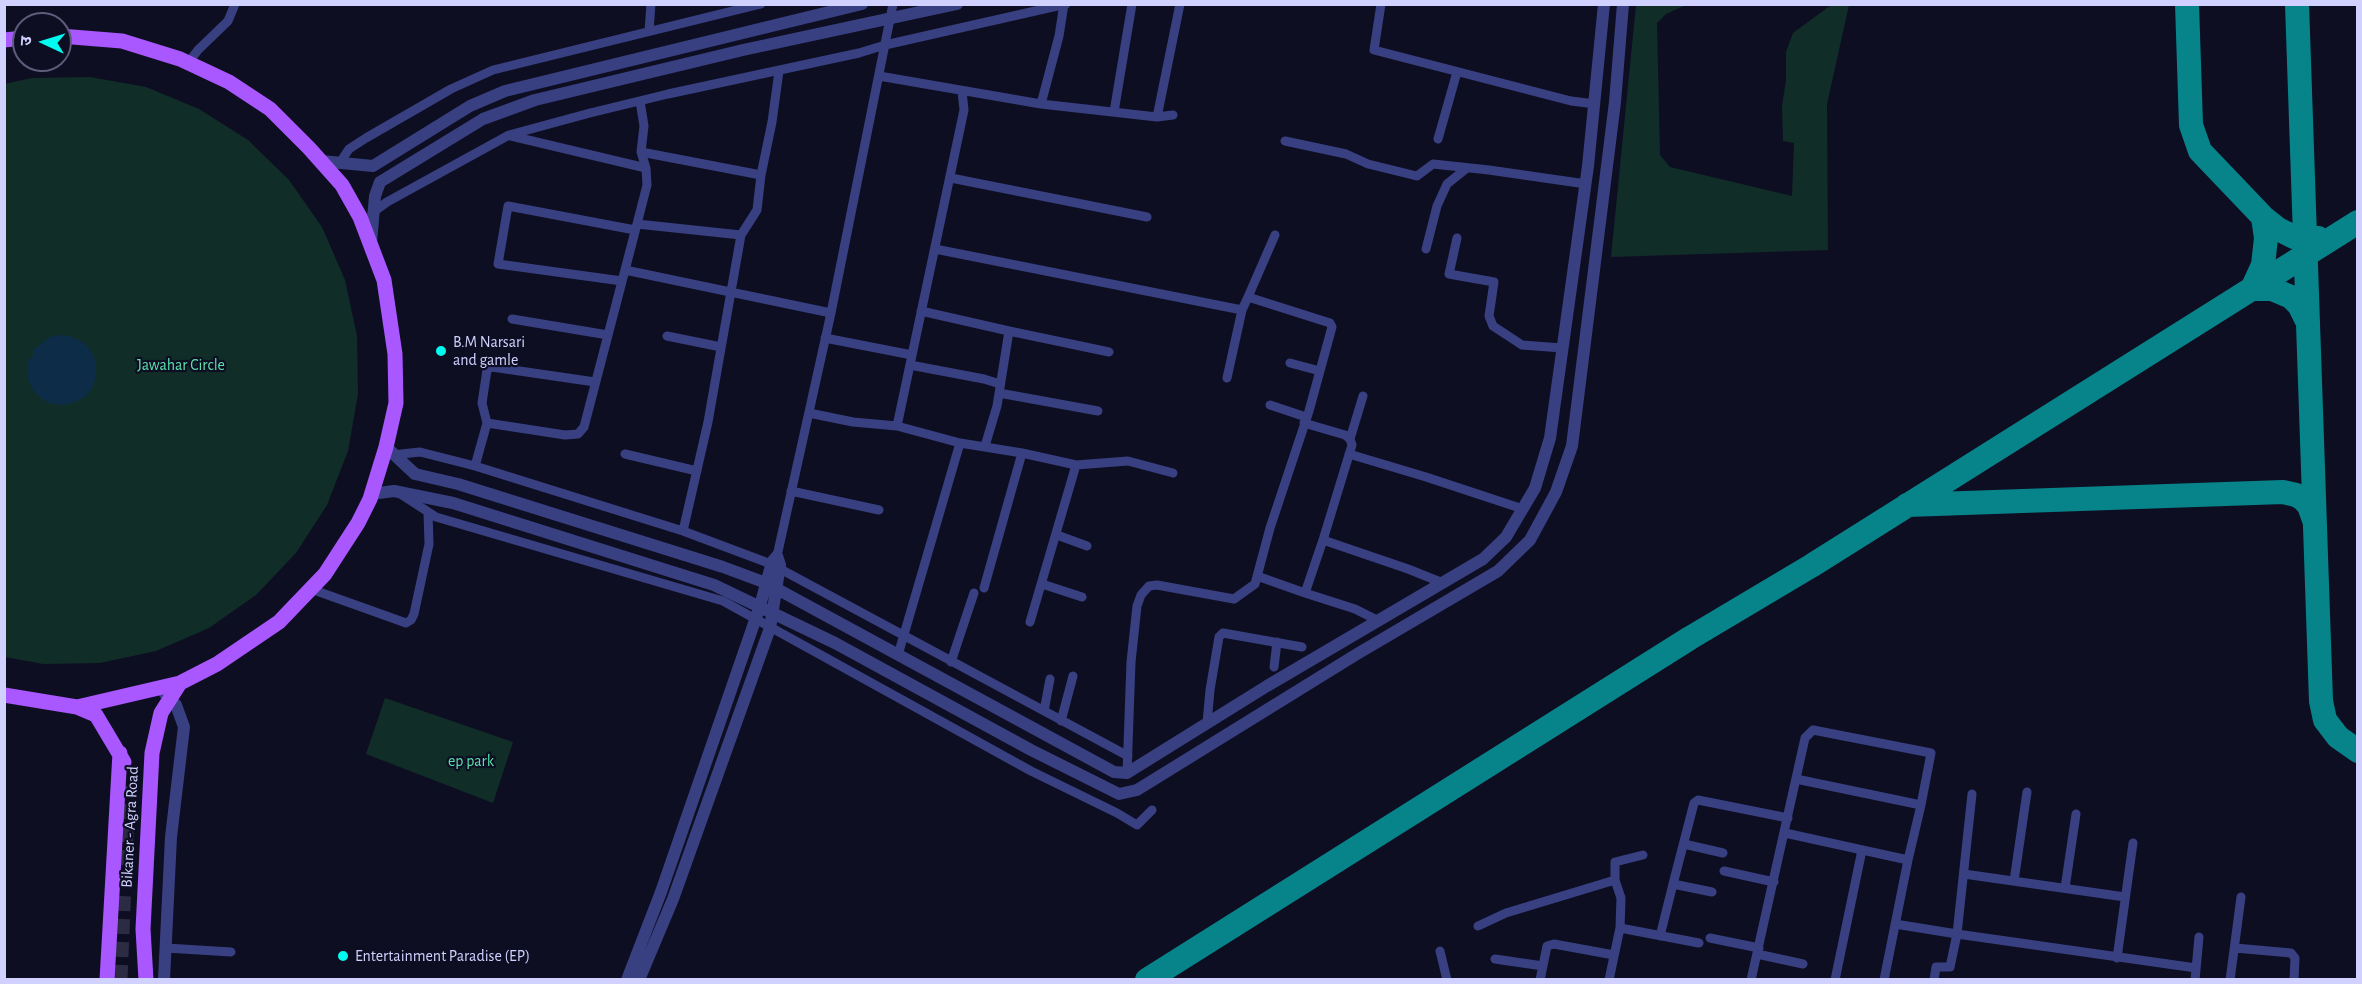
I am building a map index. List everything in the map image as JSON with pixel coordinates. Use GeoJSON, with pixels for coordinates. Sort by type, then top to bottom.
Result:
{"type":"FeatureCollection","features":[{"type":"Feature","properties":{"kind":"main road"},"geometry":{"type":"LineString","coordinates":[[4,696],[77,707],[165,694],[180,683],[217,664],[279,622],[325,574],[358,523],[389,451],[396,403],[395,354],[384,280],[360,217],[342,185],[321,161],[270,109],[229,82],[188,63],[122,41],[72,37]]}},
{"type":"Feature","properties":{"kind":"main road","name":"Bikaner - Agra Road"},"geometry":{"type":"LineString","coordinates":[[146,980],[143,930],[152,753],[165,694]]}},
{"type":"Feature","properties":{"kind":"main road","name":"Bikaner - Agra Road"},"geometry":{"type":"LineString","coordinates":[[77,707],[96,715],[120,753],[107,980]]}},
{"type":"Feature","properties":{"kind":"main road"},"geometry":{"type":"LineString","coordinates":[[120,753],[128,770],[128,786]]}},
{"type":"Feature","properties":{"kind":"main road"},"geometry":{"type":"LineString","coordinates":[[137,980],[143,930]]}},
{"type":"Feature","properties":{"kind":"street"},"geometry":{"type":"LineString","coordinates":[[188,63],[228,21],[236,4]]}},
{"type":"Feature","properties":{"kind":"street"},"geometry":{"type":"LineString","coordinates":[[649,31],[651,4]]}},
{"type":"Feature","properties":{"kind":"street"},"geometry":{"type":"LineString","coordinates":[[339,164],[349,149],[366,138],[451,89],[493,70],[761,4]]}},
{"type":"Feature","properties":{"kind":"street"},"geometry":{"type":"LineString","coordinates":[[321,161],[373,166],[470,106],[505,91],[862,4]]}},
{"type":"Feature","properties":{"kind":"street"},"geometry":{"type":"LineString","coordinates":[[639,980],[673,899],[770,628],[773,612],[772,585],[776,563],[831,313],[893,4]]}},
{"type":"Feature","properties":{"kind":"street"},"geometry":{"type":"LineString","coordinates":[[370,243],[372,213],[380,182],[483,119],[535,100],[743,50],[957,4]]}},
{"type":"Feature","properties":{"kind":"street"},"geometry":{"type":"LineString","coordinates":[[1114,112],[1132,4]]}},
{"type":"Feature","properties":{"kind":"street"},"geometry":{"type":"LineString","coordinates":[[1157,117],[1180,4]]}},
{"type":"Feature","properties":{"kind":"street"},"geometry":{"type":"LineString","coordinates":[[1380,4],[1374,50],[1571,101],[1595,104]]}},
{"type":"Feature","properties":{"kind":"street"},"geometry":{"type":"LineString","coordinates":[[389,451],[415,474],[491,494],[723,567],[772,585],[1114,772],[1128,773],[1267,686],[1483,559],[1506,537],[1535,488],[1550,438],[1585,188],[1604,4]]}},
{"type":"Feature","properties":{"kind":"street"},"geometry":{"type":"LineString","coordinates":[[371,494],[394,491],[453,503],[641,560],[714,585],[773,612],[1031,750],[1119,794],[1137,790],[1357,654],[1498,571],[1530,540],[1556,492],[1572,446],[1615,102],[1623,4]]}},
{"type":"Feature","properties":{"kind":"street"},"geometry":{"type":"LineString","coordinates":[[372,213],[387,202],[509,135],[640,101],[1065,5],[1041,104]]}},
{"type":"Feature","properties":{"kind":"street"},"geometry":{"type":"LineString","coordinates":[[683,531],[697,471],[741,235],[757,210],[779,70]]}},
{"type":"Feature","properties":{"kind":"street"},"geometry":{"type":"LineString","coordinates":[[1438,139],[1457,72]]}},
{"type":"Feature","properties":{"kind":"street"},"geometry":{"type":"LineString","coordinates":[[879,76],[1041,104],[1157,117],[1173,115]]}},
{"type":"Feature","properties":{"kind":"street"},"geometry":{"type":"LineString","coordinates":[[897,426],[964,111],[962,91]]}},
{"type":"Feature","properties":{"kind":"street"},"geometry":{"type":"LineString","coordinates":[[487,423],[565,435],[578,434],[584,426],[647,185],[646,168],[641,152],[644,126],[640,101]]}},
{"type":"Feature","properties":{"kind":"street"},"geometry":{"type":"LineString","coordinates":[[509,135],[646,168]]}},
{"type":"Feature","properties":{"kind":"street"},"geometry":{"type":"LineString","coordinates":[[1285,141],[1346,154],[1368,164],[1417,176],[1433,164],[1585,188],[1603,193]]}},
{"type":"Feature","properties":{"kind":"street"},"geometry":{"type":"LineString","coordinates":[[641,152],[761,175]]}},
{"type":"Feature","properties":{"kind":"street"},"geometry":{"type":"LineString","coordinates":[[1426,249],[1437,206],[1447,184],[1467,168]]}},
{"type":"Feature","properties":{"kind":"street"},"geometry":{"type":"LineString","coordinates":[[951,178],[1147,217]]}},
{"type":"Feature","properties":{"kind":"street"},"geometry":{"type":"LineString","coordinates":[[622,281],[498,264],[508,206],[636,227],[741,235]]}},
{"type":"Feature","properties":{"kind":"street"},"geometry":{"type":"LineString","coordinates":[[1227,378],[1242,310],[1275,235]]}},
{"type":"Feature","properties":{"kind":"street"},"geometry":{"type":"LineString","coordinates":[[1457,238],[1449,274],[1494,282],[1489,316],[1493,326],[1522,345],[1583,350]]}},
{"type":"Feature","properties":{"kind":"street"},"geometry":{"type":"LineString","coordinates":[[935,249],[1242,310]]}},
{"type":"Feature","properties":{"kind":"street"},"geometry":{"type":"LineString","coordinates":[[625,270],[831,313]]}},
{"type":"Feature","properties":{"kind":"street"},"geometry":{"type":"LineString","coordinates":[[1137,790],[1128,773],[1133,640],[1137,606],[1145,589],[1157,585],[1234,599],[1255,584],[1332,327],[1330,323],[1248,297]]}},
{"type":"Feature","properties":{"kind":"street"},"geometry":{"type":"LineString","coordinates":[[921,311],[1109,352]]}},
{"type":"Feature","properties":{"kind":"street"},"geometry":{"type":"LineString","coordinates":[[512,319],[608,335]]}},
{"type":"Feature","properties":{"kind":"street"},"geometry":{"type":"LineString","coordinates":[[985,446],[1000,388],[1009,331]]}},
{"type":"Feature","properties":{"kind":"street"},"geometry":{"type":"LineString","coordinates":[[667,336],[721,347]]}},
{"type":"Feature","properties":{"kind":"street"},"geometry":{"type":"LineString","coordinates":[[825,338],[984,379],[1000,388],[1098,411]]}},
{"type":"Feature","properties":{"kind":"street"},"geometry":{"type":"LineString","coordinates":[[1290,363],[1320,371]]}},
{"type":"Feature","properties":{"kind":"street"},"geometry":{"type":"LineString","coordinates":[[475,466],[487,423],[482,404],[487,370],[492,367],[595,382]]}},
{"type":"Feature","properties":{"kind":"street"},"geometry":{"type":"LineString","coordinates":[[1350,439],[1363,396]]}},
{"type":"Feature","properties":{"kind":"street"},"geometry":{"type":"LineString","coordinates":[[1270,405],[1345,435],[1350,439],[1352,445],[1305,593]]}},
{"type":"Feature","properties":{"kind":"street"},"geometry":{"type":"LineString","coordinates":[[809,413],[853,422],[897,426],[960,443],[1076,465],[1128,461],[1173,473]]}},
{"type":"Feature","properties":{"kind":"street"},"geometry":{"type":"LineString","coordinates":[[898,655],[960,443]]}},
{"type":"Feature","properties":{"kind":"street"},"geometry":{"type":"LineString","coordinates":[[389,451],[420,452],[475,466],[683,531],[776,563],[903,636],[1128,756]]}},
{"type":"Feature","properties":{"kind":"street"},"geometry":{"type":"LineString","coordinates":[[984,588],[1022,453]]}},
{"type":"Feature","properties":{"kind":"street"},"geometry":{"type":"LineString","coordinates":[[625,454],[697,471]]}},
{"type":"Feature","properties":{"kind":"street"},"geometry":{"type":"LineString","coordinates":[[1349,454],[1523,509]]}},
{"type":"Feature","properties":{"kind":"street"},"geometry":{"type":"LineString","coordinates":[[1030,622],[1076,465]]}},
{"type":"Feature","properties":{"kind":"street"},"geometry":{"type":"LineString","coordinates":[[394,491],[436,517],[723,601],[1031,771],[1137,825],[1152,810]]}},
{"type":"Feature","properties":{"kind":"street"},"geometry":{"type":"LineString","coordinates":[[791,491],[879,510]]}},
{"type":"Feature","properties":{"kind":"street"},"geometry":{"type":"LineString","coordinates":[[311,589],[406,623],[411,620],[429,544],[428,512]]}},
{"type":"Feature","properties":{"kind":"street"},"geometry":{"type":"LineString","coordinates":[[1057,535],[1087,546]]}},
{"type":"Feature","properties":{"kind":"street"},"geometry":{"type":"LineString","coordinates":[[1323,540],[1443,583]]}},
{"type":"Feature","properties":{"kind":"street"},"geometry":{"type":"LineString","coordinates":[[1257,576],[1355,609],[1379,621]]}},
{"type":"Feature","properties":{"kind":"street"},"geometry":{"type":"LineString","coordinates":[[627,980],[655,910],[760,606],[772,585]]}},
{"type":"Feature","properties":{"kind":"street"},"geometry":{"type":"LineString","coordinates":[[1042,585],[1082,597]]}},
{"type":"Feature","properties":{"kind":"street"},"geometry":{"type":"LineString","coordinates":[[951,662],[974,593]]}},
{"type":"Feature","properties":{"kind":"street"},"geometry":{"type":"LineString","coordinates":[[1207,723],[1219,637],[1223,633],[1302,646]]}},
{"type":"Feature","properties":{"kind":"street"},"geometry":{"type":"LineString","coordinates":[[1274,668],[1277,642]]}},
{"type":"Feature","properties":{"kind":"street"},"geometry":{"type":"LineString","coordinates":[[1061,721],[1073,676]]}},
{"type":"Feature","properties":{"kind":"street"},"geometry":{"type":"LineString","coordinates":[[1044,711],[1050,678]]}},
{"type":"Feature","properties":{"kind":"street"},"geometry":{"type":"LineString","coordinates":[[164,980],[171,837],[184,726],[181,714],[165,694]]}},
{"type":"Feature","properties":{"kind":"street"},"geometry":{"type":"LineString","coordinates":[[1751,980],[1805,738],[1813,730],[1931,753],[1884,980]]}},
{"type":"Feature","properties":{"kind":"street"},"geometry":{"type":"LineString","coordinates":[[1796,779],[1921,805]]}},
{"type":"Feature","properties":{"kind":"street"},"geometry":{"type":"LineString","coordinates":[[2014,881],[2027,792]]}},
{"type":"Feature","properties":{"kind":"street"},"geometry":{"type":"LineString","coordinates":[[1934,980],[1936,967],[1950,967],[1957,934],[1972,794]]}},
{"type":"Feature","properties":{"kind":"street"},"geometry":{"type":"LineString","coordinates":[[1660,936],[1694,803],[1698,800],[1788,818]]}},
{"type":"Feature","properties":{"kind":"street"},"geometry":{"type":"LineString","coordinates":[[2065,888],[2076,814]]}},
{"type":"Feature","properties":{"kind":"street"},"geometry":{"type":"LineString","coordinates":[[1785,833],[1908,860]]}},
{"type":"Feature","properties":{"kind":"street"},"geometry":{"type":"LineString","coordinates":[[2117,958],[2133,843]]}},
{"type":"Feature","properties":{"kind":"street"},"geometry":{"type":"LineString","coordinates":[[1684,844],[1723,853]]}},
{"type":"Feature","properties":{"kind":"street"},"geometry":{"type":"LineString","coordinates":[[1835,980],[1862,850]]}},
{"type":"Feature","properties":{"kind":"street"},"geometry":{"type":"LineString","coordinates":[[1609,980],[1620,928],[1621,898],[1616,880],[1615,862],[1643,855]]}},
{"type":"Feature","properties":{"kind":"street"},"geometry":{"type":"LineString","coordinates":[[1724,871],[1774,882]]}},
{"type":"Feature","properties":{"kind":"street"},"geometry":{"type":"LineString","coordinates":[[1964,874],[2125,897]]}},
{"type":"Feature","properties":{"kind":"street"},"geometry":{"type":"LineString","coordinates":[[1478,926],[1516,910],[1616,880]]}},
{"type":"Feature","properties":{"kind":"street"},"geometry":{"type":"LineString","coordinates":[[1673,884],[1712,892]]}},
{"type":"Feature","properties":{"kind":"street"},"geometry":{"type":"LineString","coordinates":[[2230,980],[2241,897]]}},
{"type":"Feature","properties":{"kind":"street"},"geometry":{"type":"LineString","coordinates":[[1895,924],[2196,968]]}},
{"type":"Feature","properties":{"kind":"street"},"geometry":{"type":"LineString","coordinates":[[1620,928],[1699,943]]}},
{"type":"Feature","properties":{"kind":"street"},"geometry":{"type":"LineString","coordinates":[[2196,980],[2199,937]]}},
{"type":"Feature","properties":{"kind":"street"},"geometry":{"type":"LineString","coordinates":[[1710,938],[1803,964]]}},
{"type":"Feature","properties":{"kind":"street"},"geometry":{"type":"LineString","coordinates":[[1540,980],[1547,946],[1554,944],[1614,955]]}},
{"type":"Feature","properties":{"kind":"street"},"geometry":{"type":"LineString","coordinates":[[166,948],[231,952]]}},
{"type":"Feature","properties":{"kind":"street"},"geometry":{"type":"LineString","coordinates":[[2235,948],[2291,953],[2295,958],[2294,980]]}},
{"type":"Feature","properties":{"kind":"street"},"geometry":{"type":"LineString","coordinates":[[1440,951],[1447,980]]}},
{"type":"Feature","properties":{"kind":"street"},"geometry":{"type":"LineString","coordinates":[[1495,959],[1543,966]]}},
{"type":"Feature","properties":{"kind":"green space"},"geometry":{"type":"Polygon","coordinates":[[[1636,5],[1686,5],[1666,14],[1657,23],[1660,155],[1670,167],[1792,196],[1794,143],[1783,141],[1782,106],[1786,80],[1786,52],[1793,33],[1831,5],[1849,5],[1827,104],[1828,250],[1611,257],[1636,5]]]}},
{"type":"Feature","properties":{"kind":"green space","name":"Jawahar Circle"},"geometry":{"type":"Polygon","coordinates":[[[90,77],[146,87],[199,109],[248,140],[289,180],[322,227],[345,280],[357,336],[358,394],[348,451],[327,505],[296,553],[256,595],[209,628],[156,651],[100,663],[43,664],[5,657],[4,84],[32,78],[90,77]]]}},
{"type":"Feature","properties":{"kind":"green space","name":"ep park"},"geometry":{"type":"Polygon","coordinates":[[[385,698],[513,742],[493,803],[366,754],[385,698]]]}},
{"type":"Feature","properties":{"kind":"water"},"geometry":{"type":"Polygon","coordinates":[[[61,335],[83,342],[91,351],[96,362],[93,386],[86,396],[64,405],[52,404],[42,399],[29,382],[27,371],[28,360],[33,357],[33,350],[50,337],[61,335]]]}},
{"type":"Feature","properties":{"kind":"taxiway"},"geometry":{"type":"LineString","coordinates":[[2187,4],[2191,125],[2200,151],[2263,217],[2278,229],[2294,237],[2318,238]]}},
{"type":"Feature","properties":{"kind":"taxiway"},"geometry":{"type":"LineString","coordinates":[[2297,4],[2321,701],[2325,720],[2338,737],[2358,751]]}},
{"type":"Feature","properties":{"kind":"taxiway"},"geometry":{"type":"LineString","coordinates":[[2252,289],[2263,265],[2266,238],[2263,217]]}},
{"type":"Feature","properties":{"kind":"taxiway"},"geometry":{"type":"LineString","coordinates":[[1147,980],[2358,222]]}},
{"type":"Feature","properties":{"kind":"taxiway"},"geometry":{"type":"LineString","coordinates":[[2252,289],[2272,289],[2291,297],[2299,305],[2308,323]]}},
{"type":"Feature","properties":{"kind":"taxiway"},"geometry":{"type":"LineString","coordinates":[[1907,505],[2283,492],[2303,499],[2309,506],[2314,520]]}},
{"type":"Feature","properties":{"kind":"tunnel"},"geometry":{"type":"LineString","coordinates":[[120,980],[128,786]]}},
{"type":"Feature","properties":{"kind":"place","name":"B.M Narsari and gamle"},"geometry":{"type":"Point","coordinates":[441,351]}},
{"type":"Feature","properties":{"kind":"place","name":"Entertainment Paradise (EP)"},"geometry":{"type":"Point","coordinates":[343,956]}}]}
